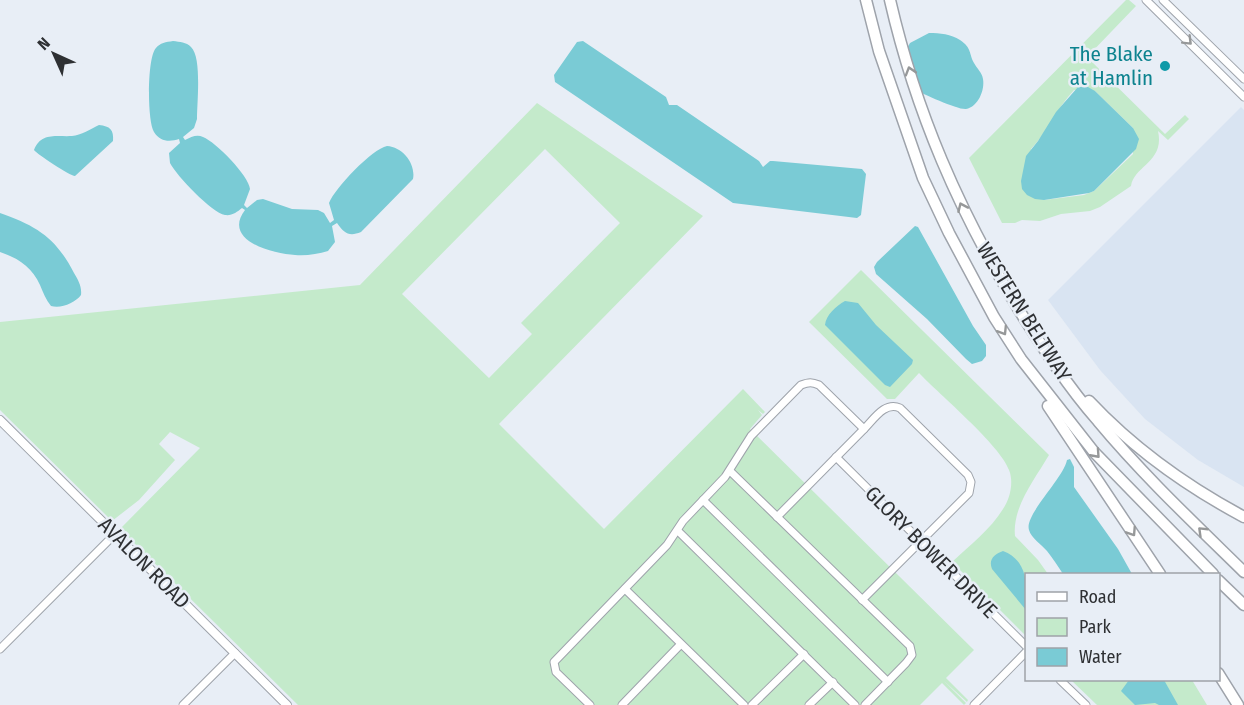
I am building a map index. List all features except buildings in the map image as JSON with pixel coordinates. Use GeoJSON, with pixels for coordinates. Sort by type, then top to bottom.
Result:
{"type":"FeatureCollection","features":[{"type":"Feature","properties":{"kind":"highway","name":"WESTERN BELTWAY"},"geometry":{"type":"LineString","coordinates":[[866,0],[879,51],[922,178],[994,317],[1021,359],[1094,452],[1212,573]]}},
{"type":"Feature","properties":{"kind":"highway","name":"WESTERN BELTWAY"},"geometry":{"type":"LineString","coordinates":[[890,0],[922,109],[941,160],[966,215],[996,272],[1057,368],[1097,420],[1137,466],[1244,572]]}},
{"type":"Feature","properties":{"kind":"highway"},"geometry":{"type":"LineString","coordinates":[[1021,359],[1039,393],[1159,573]]}},
{"type":"Feature","properties":{"kind":"highway"},"geometry":{"type":"LineString","coordinates":[[1057,368],[1146,455],[1186,484],[1244,518]]}},
{"type":"Feature","properties":{"kind":"highway"},"geometry":{"type":"LineString","coordinates":[[1220,582],[1244,605]]}},
{"type":"Feature","properties":{"kind":"highway"},"geometry":{"type":"LineString","coordinates":[[1220,676],[1238,705]]}},
{"type":"Feature","properties":{"kind":"main road","name":"AVALON ROAD"},"geometry":{"type":"LineString","coordinates":[[0,420],[287,705]]}},
{"type":"Feature","properties":{"kind":"street"},"geometry":{"type":"LineString","coordinates":[[1146,0],[1244,97]]}},
{"type":"Feature","properties":{"kind":"street"},"geometry":{"type":"LineString","coordinates":[[1163,0],[1244,80]]}},
{"type":"Feature","properties":{"kind":"street"},"geometry":{"type":"LineString","coordinates":[[590,705],[556,672],[553,668],[554,662],[625,590],[678,531],[683,521],[730,471],[751,436],[801,385],[812,382],[819,385],[864,429]]}},
{"type":"Feature","properties":{"kind":"street"},"geometry":{"type":"LineString","coordinates":[[777,517],[883,409],[891,406],[900,408],[968,476],[971,482],[969,493],[862,600]]}},
{"type":"Feature","properties":{"kind":"street","name":"GLORY BOWER DRIVE"},"geometry":{"type":"LineString","coordinates":[[836,457],[1025,645]]}},
{"type":"Feature","properties":{"kind":"street"},"geometry":{"type":"LineString","coordinates":[[730,471],[910,646],[912,655],[865,705]]}},
{"type":"Feature","properties":{"kind":"street"},"geometry":{"type":"LineString","coordinates":[[703,500],[888,682]]}},
{"type":"Feature","properties":{"kind":"street"},"geometry":{"type":"LineString","coordinates":[[678,531],[855,705]]}},
{"type":"Feature","properties":{"kind":"street"},"geometry":{"type":"LineString","coordinates":[[0,649],[115,534]]}},
{"type":"Feature","properties":{"kind":"street"},"geometry":{"type":"LineString","coordinates":[[625,590],[744,705]]}},
{"type":"Feature","properties":{"kind":"street"},"geometry":{"type":"LineString","coordinates":[[622,705],[680,645]]}},
{"type":"Feature","properties":{"kind":"street"},"geometry":{"type":"LineString","coordinates":[[183,705],[235,653]]}},
{"type":"Feature","properties":{"kind":"street"},"geometry":{"type":"LineString","coordinates":[[974,705],[1025,653]]}},
{"type":"Feature","properties":{"kind":"street"},"geometry":{"type":"LineString","coordinates":[[752,705],[804,654]]}},
{"type":"Feature","properties":{"kind":"street"},"geometry":{"type":"LineString","coordinates":[[1061,681],[1086,705]]}},
{"type":"Feature","properties":{"kind":"street"},"geometry":{"type":"LineString","coordinates":[[809,705],[832,682]]}},
{"type":"Feature","properties":{"kind":"shaded area"},"geometry":{"type":"Polygon","coordinates":[[[1241,107],[1244,110],[1244,487],[1198,460],[1145,419],[1100,370],[1048,300],[1241,107]]]}},
{"type":"Feature","properties":{"kind":"green space"},"geometry":{"type":"Polygon","coordinates":[[[1126,0],[1136,6],[1087,57],[1165,134],[1185,115],[1189,119],[1168,140],[1158,131],[1157,150],[1137,173],[1131,186],[1090,211],[1061,214],[1040,221],[1022,220],[1015,223],[1002,223],[969,158],[1126,0]],[[1074,90],[1031,149],[1044,200],[1084,195],[1094,191],[1133,154],[1133,128],[1095,91],[1074,90]]]}},
{"type":"Feature","properties":{"kind":"green space"},"geometry":{"type":"Polygon","coordinates":[[[537,103],[703,216],[499,424],[604,529],[743,389],[765,412],[763,414],[758,410],[762,415],[750,429],[974,650],[946,678],[968,700],[967,702],[944,681],[966,703],[964,705],[942,683],[920,705],[298,705],[120,529],[200,448],[170,432],[159,444],[175,460],[139,500],[112,521],[0,410],[0,322],[360,285],[537,103]],[[545,149],[402,294],[489,378],[532,334],[521,323],[620,223],[545,149]]]}},
{"type":"Feature","properties":{"kind":"green space"},"geometry":{"type":"Polygon","coordinates":[[[861,270],[1049,455],[1021,504],[1015,525],[1015,536],[1047,573],[1025,573],[1025,635],[952,562],[986,530],[1005,505],[1011,480],[1004,460],[982,434],[919,373],[895,399],[887,399],[809,322],[861,270]]]}},
{"type":"Feature","properties":{"kind":"green space"},"geometry":{"type":"Polygon","coordinates":[[[1072,681],[1193,681],[1207,705],[1097,705],[1072,681]]]}},
{"type":"Feature","properties":{"kind":"water"},"geometry":{"type":"Polygon","coordinates":[[[929,33],[953,36],[968,48],[983,79],[982,93],[970,108],[956,107],[914,89],[905,52],[910,43],[929,33]]]}},
{"type":"Feature","properties":{"kind":"water"},"geometry":{"type":"Polygon","coordinates":[[[173,41],[185,43],[191,47],[197,60],[197,119],[194,128],[183,137],[185,140],[201,136],[216,145],[231,160],[244,176],[250,189],[244,205],[247,208],[257,200],[263,199],[292,209],[318,210],[324,213],[330,223],[334,220],[329,203],[338,188],[372,154],[387,146],[398,149],[407,157],[412,168],[413,179],[361,232],[350,234],[337,223],[332,226],[335,242],[328,251],[312,255],[285,254],[253,243],[240,230],[240,221],[245,210],[242,208],[225,215],[203,201],[170,163],[169,153],[180,143],[179,139],[165,140],[159,138],[154,132],[149,103],[151,63],[158,46],[173,41]]]}},
{"type":"Feature","properties":{"kind":"water"},"geometry":{"type":"Polygon","coordinates":[[[583,41],[666,97],[669,105],[677,105],[759,161],[763,167],[773,161],[862,169],[866,174],[861,215],[857,218],[733,203],[555,82],[554,75],[577,42],[583,41]]]}},
{"type":"Feature","properties":{"kind":"water"},"geometry":{"type":"Polygon","coordinates":[[[1078,87],[1088,87],[1095,91],[1133,128],[1139,139],[1136,149],[1094,191],[1044,200],[1035,199],[1022,189],[1021,181],[1026,156],[1056,112],[1078,87]]]}},
{"type":"Feature","properties":{"kind":"water"},"geometry":{"type":"Polygon","coordinates":[[[99,125],[110,129],[113,141],[75,176],[34,150],[37,144],[45,138],[72,136],[99,125]]]}},
{"type":"Feature","properties":{"kind":"water"},"geometry":{"type":"Polygon","coordinates":[[[0,213],[35,228],[52,242],[67,261],[78,281],[81,295],[78,298],[63,306],[51,306],[29,268],[13,257],[0,252],[0,213]]]}},
{"type":"Feature","properties":{"kind":"water"},"geometry":{"type":"Polygon","coordinates":[[[915,226],[918,227],[986,345],[986,356],[982,361],[972,364],[927,319],[876,274],[874,267],[877,262],[915,226]]]}},
{"type":"Feature","properties":{"kind":"water"},"geometry":{"type":"Polygon","coordinates":[[[845,301],[858,303],[876,325],[913,360],[912,364],[890,387],[885,385],[825,325],[832,311],[845,301]]]}},
{"type":"Feature","properties":{"kind":"water"},"geometry":{"type":"Polygon","coordinates":[[[1070,459],[1074,467],[1074,487],[1118,549],[1131,573],[1062,573],[1047,551],[1030,533],[1029,523],[1032,515],[1059,477],[1067,460],[1070,459]]]}},
{"type":"Feature","properties":{"kind":"water"},"geometry":{"type":"Polygon","coordinates":[[[1003,551],[1011,555],[1022,568],[1025,576],[1025,609],[992,569],[991,562],[997,554],[1003,551]]]}},
{"type":"Feature","properties":{"kind":"water"},"geometry":{"type":"Polygon","coordinates":[[[1128,681],[1165,681],[1178,705],[1155,703],[1135,705],[1121,691],[1128,681]]]}},
{"type":"Feature","properties":{"kind":"place","name":"The Blake at Hamlin"},"geometry":{"type":"Point","coordinates":[1165,66]}}]}
